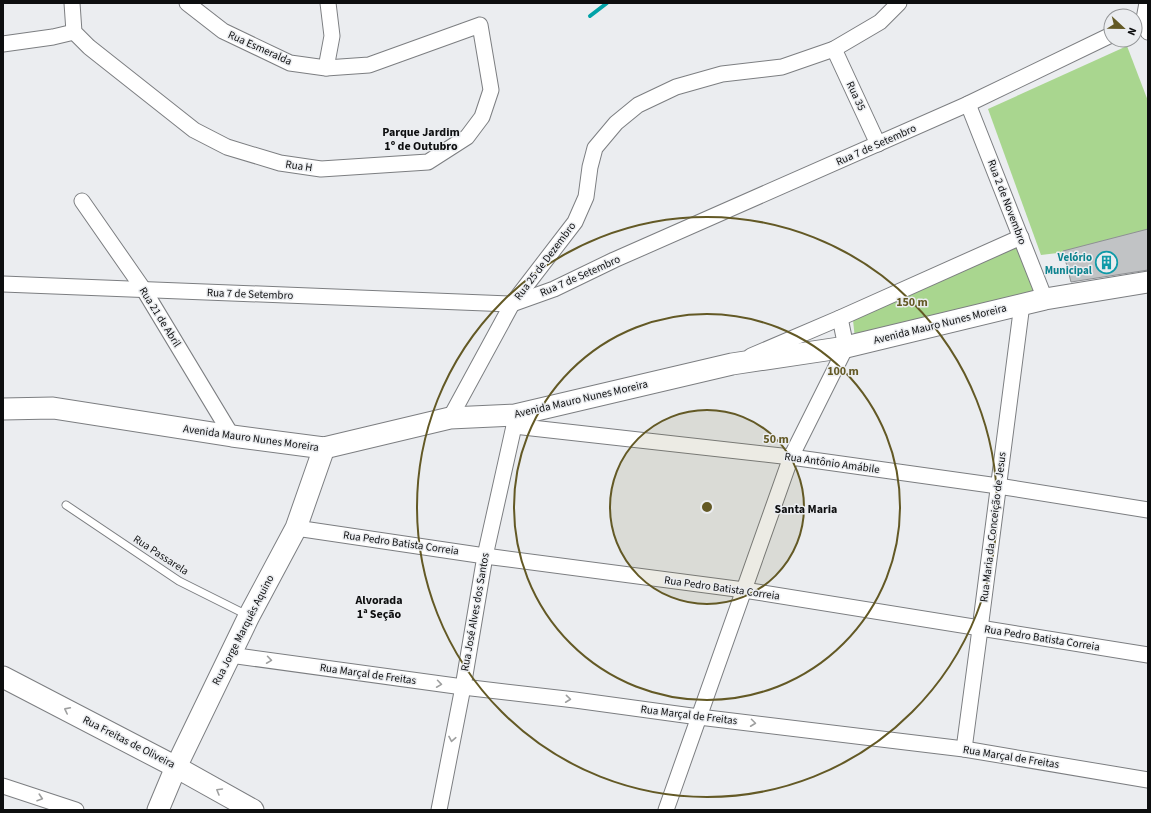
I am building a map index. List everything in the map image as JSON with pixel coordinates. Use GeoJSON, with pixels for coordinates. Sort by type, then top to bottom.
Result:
{"type":"FeatureCollection","features":[{"type":"Feature","properties":{"kind":"street"},"geometry":{"type":"LineString","coordinates":[[3,44],[53,37],[74,32],[72,3]]}},
{"type":"Feature","properties":{"kind":"street","name":"Rua Esmeralda"},"geometry":{"type":"LineString","coordinates":[[187,3],[223,31],[290,63],[326,68],[369,65],[480,25]]}},
{"type":"Feature","properties":{"kind":"street"},"geometry":{"type":"LineString","coordinates":[[326,68],[332,36],[328,3]]}},
{"type":"Feature","properties":{"kind":"street","name":"Rua 25 de Dezembro"},"geometry":{"type":"LineString","coordinates":[[450,418],[512,304],[575,222],[586,197],[590,167],[595,148],[616,123],[638,105],[676,87],[722,74],[782,67],[834,48],[880,22],[899,3]]}},
{"type":"Feature","properties":{"kind":"street"},"geometry":{"type":"LineString","coordinates":[[1143,21],[1147,3]]}},
{"type":"Feature","properties":{"kind":"street","name":"Rua H"},"geometry":{"type":"LineString","coordinates":[[74,32],[89,47],[194,130],[228,147],[280,164],[320,169],[428,162],[467,137],[482,117],[491,90],[480,25]]}},
{"type":"Feature","properties":{"kind":"street","name":"Rua 7 de Setembro"},"geometry":{"type":"LineString","coordinates":[[3,284],[512,304],[554,289],[621,257],[968,104],[1103,39]]}},
{"type":"Feature","properties":{"kind":"street","name":"Rua 35"},"geometry":{"type":"LineString","coordinates":[[834,48],[878,144]]}},
{"type":"Feature","properties":{"kind":"street","name":"Rua 2 de Novembro"},"geometry":{"type":"LineString","coordinates":[[968,104],[1045,299]]}},
{"type":"Feature","properties":{"kind":"street","name":"Rua 21 de Abril"},"geometry":{"type":"LineString","coordinates":[[82,201],[144,290],[232,436]]}},
{"type":"Feature","properties":{"kind":"street","name":"Avenida Mauro Nunes Moreira"},"geometry":{"type":"LineString","coordinates":[[732,364],[840,318],[1021,237]]}},
{"type":"Feature","properties":{"kind":"street","name":"Avenida Mauro Nunes Moreira"},"geometry":{"type":"LineString","coordinates":[[3,409],[54,408],[232,436],[324,448],[450,418],[515,420],[732,364],[846,347],[1045,299],[1148,282]]}},
{"type":"Feature","properties":{"kind":"street","name":"Rua Maria da Conceição de Jesus"},"geometry":{"type":"LineString","coordinates":[[964,749],[1022,304]]}},
{"type":"Feature","properties":{"kind":"street"},"geometry":{"type":"LineString","coordinates":[[666,810],[790,457],[846,347],[840,318]]}},
{"type":"Feature","properties":{"kind":"street","name":"Rua Antônio Amábile"},"geometry":{"type":"LineString","coordinates":[[515,420],[998,486],[1148,510]]}},
{"type":"Feature","properties":{"kind":"street","name":"Rua José Alves dos Santos"},"geometry":{"type":"LineString","coordinates":[[439,810],[463,688],[485,556],[515,420]]}},
{"type":"Feature","properties":{"kind":"street","name":"Rua Jorge Marquês Aquino"},"geometry":{"type":"LineString","coordinates":[[158,810],[176,767],[230,654],[296,528],[324,448]]}},
{"type":"Feature","properties":{"kind":"street","name":"Rua Pedro Batista Correia"},"geometry":{"type":"LineString","coordinates":[[296,528],[485,556],[744,590],[980,629],[1148,654]]}},
{"type":"Feature","properties":{"kind":"street","name":"Rua Marçal de Freitas"},"geometry":{"type":"LineString","coordinates":[[230,654],[463,688],[575,700],[699,717],[964,749],[1148,780]]}},
{"type":"Feature","properties":{"kind":"street","name":"Rua Freitas de Oliveira"},"geometry":{"type":"LineString","coordinates":[[3,677],[176,767],[253,810]]}},
{"type":"Feature","properties":{"kind":"street"},"geometry":{"type":"LineString","coordinates":[[3,786],[76,810]]}},
{"type":"Feature","properties":{"kind":"lane","name":"Rua Passarela"},"geometry":{"type":"LineString","coordinates":[[66,505],[179,580],[249,616]]}},
{"type":"Feature","properties":{"kind":"green space"},"geometry":{"type":"Polygon","coordinates":[[[1123,48],[1128,48],[1148,101],[1148,242],[1041,255],[988,109],[1123,48]]]}},
{"type":"Feature","properties":{"kind":"green space"},"geometry":{"type":"Polygon","coordinates":[[[1019,244],[1039,296],[855,339],[853,320],[1019,244]]]}},
{"type":"Feature","properties":{"kind":"building","name":"Velório Municipal"},"geometry":{"type":"Polygon","coordinates":[[[1148,229],[1148,270],[1071,282],[1063,251],[1148,229]]]}},
{"type":"Feature","properties":{"kind":"waterway"},"geometry":{"type":"LineString","coordinates":[[590,16],[607,3]]}},
{"type":"Feature","properties":{"kind":"place","name":"Velório Municipal"},"geometry":{"type":"Point","coordinates":[1107,263]}},
{"type":"Feature","properties":{"kind":"district","name":"Parque Jardim 1º de Outubro"},"geometry":{"type":"Point","coordinates":[421,139]}},
{"type":"Feature","properties":{"kind":"district","name":"Santa Maria"},"geometry":{"type":"Point","coordinates":[806,509]}},
{"type":"Feature","properties":{"kind":"district","name":"Alvorada 1ª Seção"},"geometry":{"type":"Point","coordinates":[379,607]}}]}
